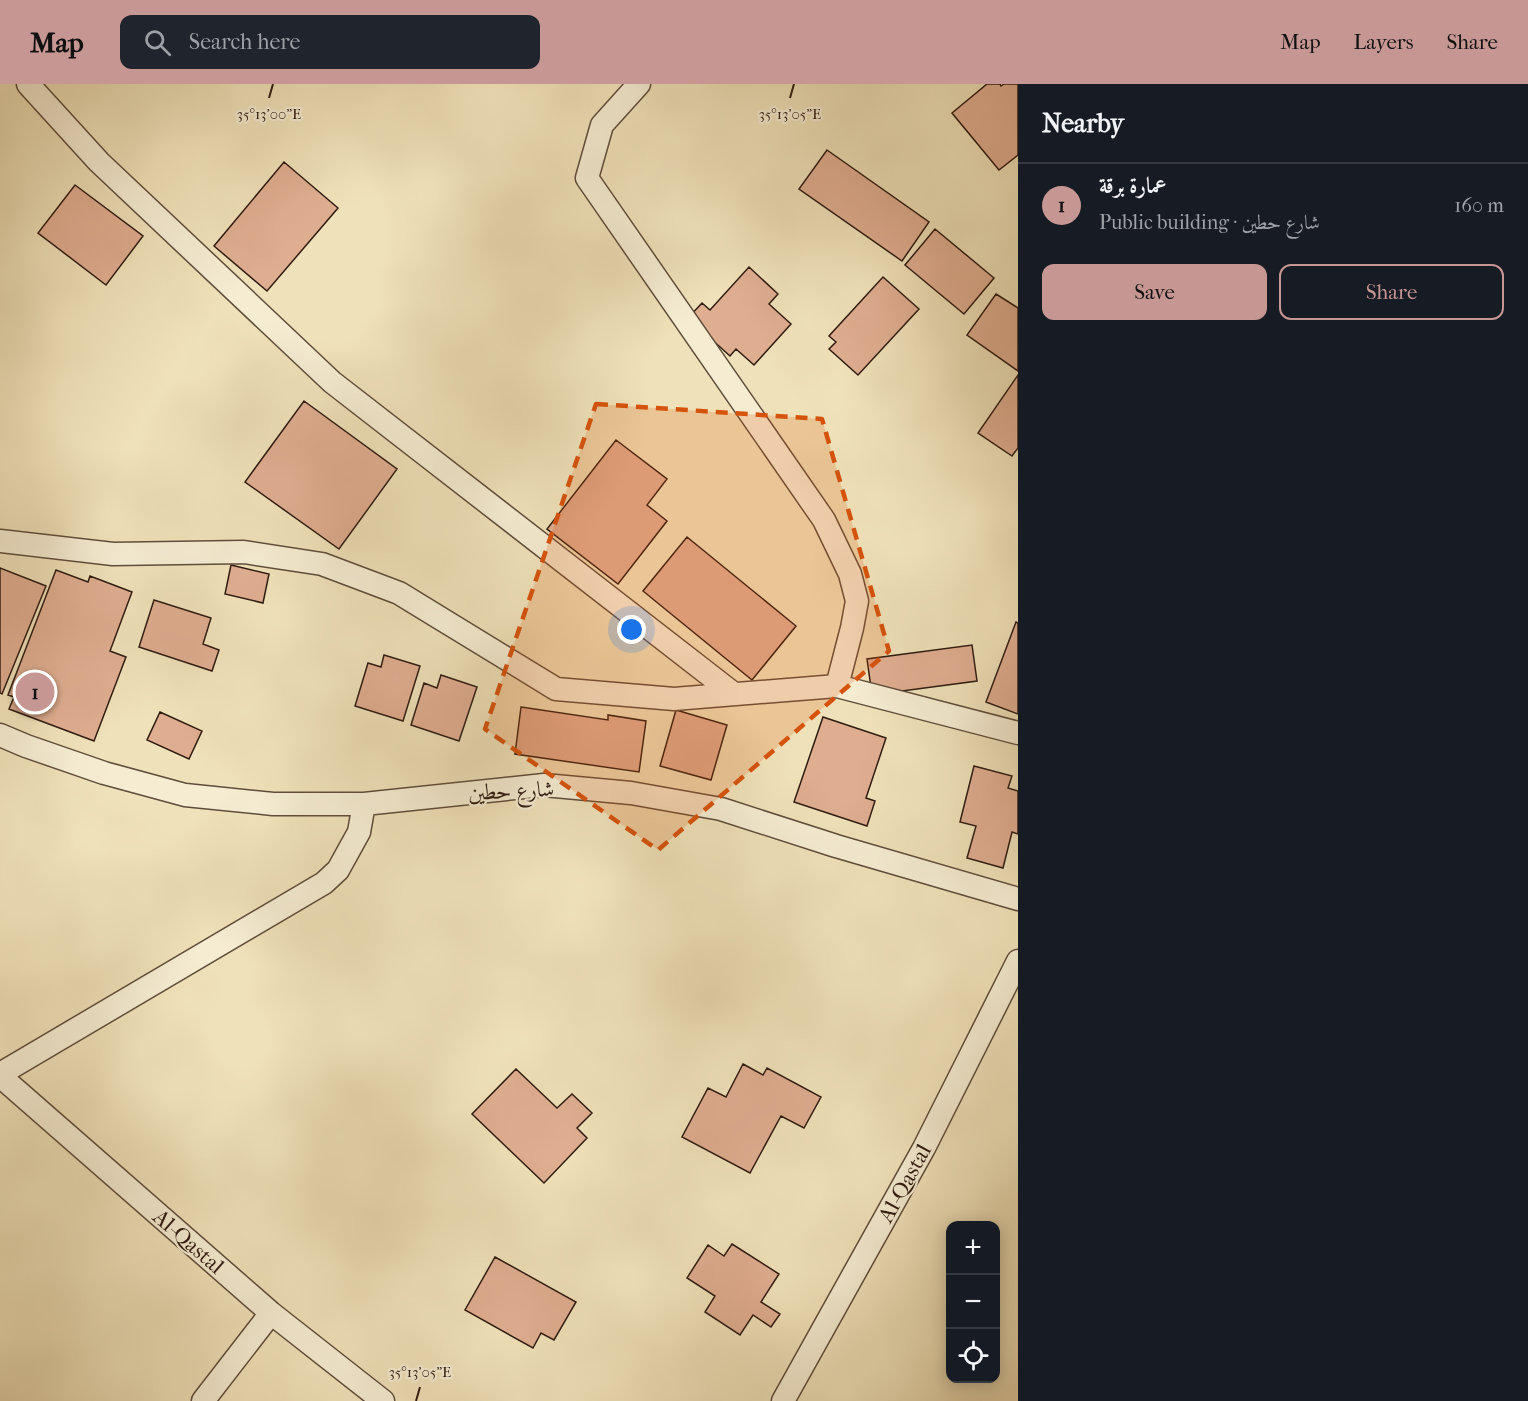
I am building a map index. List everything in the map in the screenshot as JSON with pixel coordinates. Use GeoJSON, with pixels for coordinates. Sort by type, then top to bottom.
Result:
{"type":"FeatureCollection","features":[{"type":"Feature","properties":{"kind":"street"},"geometry":{"type":"LineString","coordinates":[[28,84],[99,162],[332,382],[734,694]]}},
{"type":"Feature","properties":{"kind":"street"},"geometry":{"type":"LineString","coordinates":[[639,84],[602,125],[587,178],[824,520],[850,574],[857,601],[837,686]]}},
{"type":"Feature","properties":{"kind":"street"},"geometry":{"type":"LineString","coordinates":[[0,541],[113,554],[244,552],[322,564],[399,593],[556,689],[674,699],[837,686],[1018,733]]}},
{"type":"Feature","properties":{"kind":"street","name":"شارع حطين"},"geometry":{"type":"LineString","coordinates":[[0,735],[104,773],[185,795],[273,804],[364,804],[544,785],[632,793],[721,809],[836,846],[1018,899]]}},
{"type":"Feature","properties":{"kind":"street"},"geometry":{"type":"LineString","coordinates":[[0,1075],[324,883],[338,870],[359,832],[364,804]]}},
{"type":"Feature","properties":{"kind":"street","name":"Al-Qastal"},"geometry":{"type":"LineString","coordinates":[[783,1401],[924,1148],[1018,961]]}},
{"type":"Feature","properties":{"kind":"street","name":"Al-Qastal"},"geometry":{"type":"LineString","coordinates":[[0,1075],[271,1313],[383,1401]]}},
{"type":"Feature","properties":{"kind":"street"},"geometry":{"type":"LineString","coordinates":[[203,1401],[271,1313]]}},
{"type":"Feature","properties":{"kind":"highlighted area"},"geometry":{"type":"Polygon","coordinates":[[[596,404],[822,419],[889,651],[658,850],[485,729],[596,404]]]}},
{"type":"Feature","properties":{"kind":"building"},"geometry":{"type":"Polygon","coordinates":[[[987,84],[1000,84],[1001,86],[1018,84],[1018,155],[999,170],[952,113],[987,84]]]}},
{"type":"Feature","properties":{"kind":"building"},"geometry":{"type":"Polygon","coordinates":[[[827,150],[929,222],[902,261],[799,189],[827,150]]]}},
{"type":"Feature","properties":{"kind":"building"},"geometry":{"type":"Polygon","coordinates":[[[284,162],[338,208],[267,291],[214,246],[284,162]]]}},
{"type":"Feature","properties":{"kind":"building"},"geometry":{"type":"Polygon","coordinates":[[[75,185],[143,236],[106,285],[38,233],[75,185]]]}},
{"type":"Feature","properties":{"kind":"building"},"geometry":{"type":"Polygon","coordinates":[[[935,229],[994,278],[964,314],[905,265],[935,229]]]}},
{"type":"Feature","properties":{"kind":"building"},"geometry":{"type":"Polygon","coordinates":[[[749,267],[778,294],[769,304],[791,324],[754,365],[736,349],[730,356],[688,318],[702,303],[710,310],[749,267]]]}},
{"type":"Feature","properties":{"kind":"building"},"geometry":{"type":"Polygon","coordinates":[[[883,277],[919,309],[858,375],[829,349],[836,342],[829,336],[883,277]]]}},
{"type":"Feature","properties":{"kind":"building"},"geometry":{"type":"Polygon","coordinates":[[[996,294],[1018,308],[1018,371],[967,335],[996,294]]]}},
{"type":"Feature","properties":{"kind":"building"},"geometry":{"type":"Polygon","coordinates":[[[1018,375],[1018,448],[1012,456],[978,433],[1018,375]]]}},
{"type":"Feature","properties":{"kind":"building"},"geometry":{"type":"Polygon","coordinates":[[[304,401],[397,469],[339,549],[245,482],[304,401]]]}},
{"type":"Feature","properties":{"kind":"building"},"geometry":{"type":"Polygon","coordinates":[[[616,440],[667,479],[647,505],[667,521],[618,584],[547,529],[616,440]]]}},
{"type":"Feature","properties":{"kind":"building"},"geometry":{"type":"Polygon","coordinates":[[[687,537],[796,626],[752,680],[643,591],[687,537]]]}},
{"type":"Feature","properties":{"kind":"building"},"geometry":{"type":"Polygon","coordinates":[[[231,565],[269,574],[263,603],[225,594],[231,565]]]}},
{"type":"Feature","properties":{"kind":"building"},"geometry":{"type":"Polygon","coordinates":[[[0,568],[46,586],[2,694],[0,693],[0,568]]]}},
{"type":"Feature","properties":{"kind":"building"},"geometry":{"type":"Polygon","coordinates":[[[56,570],[88,582],[90,576],[132,592],[110,651],[126,657],[94,741],[9,709],[14,697],[8,695],[56,570]]]}},
{"type":"Feature","properties":{"kind":"building"},"geometry":{"type":"Polygon","coordinates":[[[154,600],[211,618],[203,644],[219,650],[212,671],[139,647],[154,600]]]}},
{"type":"Feature","properties":{"kind":"building"},"geometry":{"type":"Polygon","coordinates":[[[1016,622],[1018,623],[1018,714],[986,702],[1016,622]]]}},
{"type":"Feature","properties":{"kind":"building"},"geometry":{"type":"Polygon","coordinates":[[[972,645],[977,681],[872,695],[867,659],[972,645]]]}},
{"type":"Feature","properties":{"kind":"building"},"geometry":{"type":"Polygon","coordinates":[[[384,655],[420,666],[403,721],[355,706],[368,663],[381,667],[384,655]]]}},
{"type":"Feature","properties":{"kind":"building"},"geometry":{"type":"Polygon","coordinates":[[[441,675],[477,687],[459,741],[411,725],[424,683],[437,688],[441,675]]]}},
{"type":"Feature","properties":{"kind":"building"},"geometry":{"type":"Polygon","coordinates":[[[521,707],[608,720],[608,715],[646,721],[639,772],[515,754],[521,707]]]}},
{"type":"Feature","properties":{"kind":"building"},"geometry":{"type":"Polygon","coordinates":[[[676,710],[727,725],[711,780],[660,766],[676,710]]]}},
{"type":"Feature","properties":{"kind":"building"},"geometry":{"type":"Polygon","coordinates":[[[160,712],[202,731],[189,759],[147,740],[160,712]]]}},
{"type":"Feature","properties":{"kind":"building"},"geometry":{"type":"Polygon","coordinates":[[[823,717],[886,738],[866,798],[875,801],[867,826],[794,802],[823,717]]]}},
{"type":"Feature","properties":{"kind":"building"},"geometry":{"type":"Polygon","coordinates":[[[974,766],[1012,776],[1008,788],[1018,791],[1018,834],[1012,832],[1003,868],[967,858],[976,826],[960,822],[974,766]]]}},
{"type":"Feature","properties":{"kind":"building"},"geometry":{"type":"Polygon","coordinates":[[[743,1064],[763,1075],[767,1068],[821,1097],[804,1128],[781,1116],[750,1173],[682,1137],[708,1088],[726,1097],[743,1064]]]}},
{"type":"Feature","properties":{"kind":"building"},"geometry":{"type":"Polygon","coordinates":[[[516,1069],[557,1108],[572,1094],[592,1113],[577,1128],[587,1138],[544,1183],[472,1114],[516,1069]]]}},
{"type":"Feature","properties":{"kind":"building"},"geometry":{"type":"Polygon","coordinates":[[[732,1244],[779,1274],[761,1302],[780,1314],[771,1327],[753,1315],[740,1335],[705,1312],[715,1296],[687,1278],[708,1245],[724,1256],[732,1244]]]}},
{"type":"Feature","properties":{"kind":"building"},"geometry":{"type":"Polygon","coordinates":[[[495,1257],[576,1302],[554,1340],[541,1333],[533,1348],[465,1310],[495,1257]]]}},
{"type":"Feature","properties":{"kind":"place","name":"عمارة برقة"},"geometry":{"type":"Point","coordinates":[35,692]}}]}
